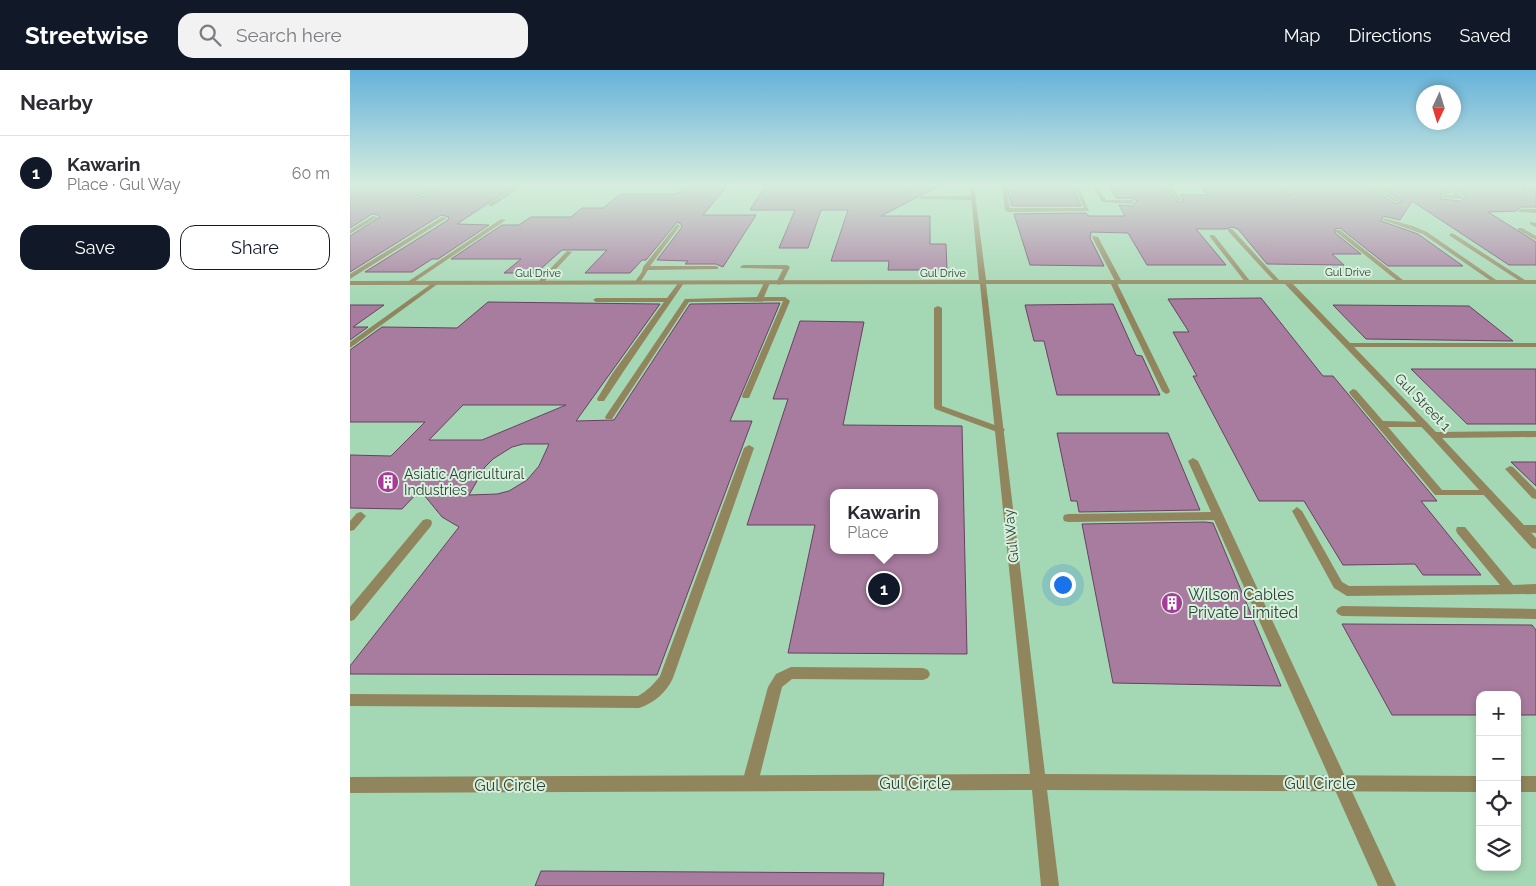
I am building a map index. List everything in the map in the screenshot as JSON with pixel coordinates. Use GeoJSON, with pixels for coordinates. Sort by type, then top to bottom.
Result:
{"type":"FeatureCollection","features":[{"type":"Feature","properties":{"kind":"street"},"geometry":{"type":"LineString","coordinates":[[350,232],[364,224]]}},
{"type":"Feature","properties":{"kind":"street"},"geometry":{"type":"LineString","coordinates":[[350,277],[434,224]]}},
{"type":"Feature","properties":{"kind":"street"},"geometry":{"type":"LineString","coordinates":[[409,283],[497,224]]}},
{"type":"Feature","properties":{"kind":"street","name":"Gul Way"},"geometry":{"type":"LineString","coordinates":[[977,224],[1037,782],[1050,886]]}},
{"type":"Feature","properties":{"kind":"street"},"geometry":{"type":"LineString","coordinates":[[1402,224],[1425,234],[1496,282]]}},
{"type":"Feature","properties":{"kind":"street"},"geometry":{"type":"LineString","coordinates":[[637,283],[645,272],[645,268],[677,226]]}},
{"type":"Feature","properties":{"kind":"street"},"geometry":{"type":"LineString","coordinates":[[1520,229],[1536,238]]}},
{"type":"Feature","properties":{"kind":"street"},"geometry":{"type":"LineString","coordinates":[[1230,230],[1276,281]]}},
{"type":"Feature","properties":{"kind":"street"},"geometry":{"type":"LineString","coordinates":[[1338,231],[1402,282]]}},
{"type":"Feature","properties":{"kind":"street"},"geometry":{"type":"LineString","coordinates":[[1452,235],[1525,282]]}},
{"type":"Feature","properties":{"kind":"street"},"geometry":{"type":"LineString","coordinates":[[1212,236],[1248,282]]}},
{"type":"Feature","properties":{"kind":"street"},"geometry":{"type":"LineString","coordinates":[[1095,237],[1166,390]]}},
{"type":"Feature","properties":{"kind":"street"},"geometry":{"type":"LineString","coordinates":[[540,283],[569,252]]}},
{"type":"Feature","properties":{"kind":"street"},"geometry":{"type":"LineString","coordinates":[[743,267],[787,267],[779,283]]}},
{"type":"Feature","properties":{"kind":"street"},"geometry":{"type":"LineString","coordinates":[[645,268],[716,268]]}},
{"type":"Feature","properties":{"kind":"street","name":"Gul Street 1"},"geometry":{"type":"LineString","coordinates":[[1286,281],[1434,435],[1536,545]]}},
{"type":"Feature","properties":{"kind":"street","name":"Gul Drive"},"geometry":{"type":"LineString","coordinates":[[350,283],[1536,282]]}},
{"type":"Feature","properties":{"kind":"street"},"geometry":{"type":"LineString","coordinates":[[601,399],[615,376],[681,283]]}},
{"type":"Feature","properties":{"kind":"street"},"geometry":{"type":"LineString","coordinates":[[760,298],[767,283]]}},
{"type":"Feature","properties":{"kind":"street"},"geometry":{"type":"LineString","coordinates":[[350,346],[436,284]]}},
{"type":"Feature","properties":{"kind":"street"},"geometry":{"type":"LineString","coordinates":[[609,417],[687,300],[760,298],[787,300],[746,396]]}},
{"type":"Feature","properties":{"kind":"street"},"geometry":{"type":"LineString","coordinates":[[596,300],[670,300]]}},
{"type":"Feature","properties":{"kind":"street"},"geometry":{"type":"LineString","coordinates":[[938,308],[938,407],[1000,430]]}},
{"type":"Feature","properties":{"kind":"street"},"geometry":{"type":"LineString","coordinates":[[1347,345],[1536,345]]}},
{"type":"Feature","properties":{"kind":"street"},"geometry":{"type":"LineString","coordinates":[[1353,392],[1439,493],[1488,493]]}},
{"type":"Feature","properties":{"kind":"street"},"geometry":{"type":"LineString","coordinates":[[1380,424],[1423,424]]}},
{"type":"Feature","properties":{"kind":"street"},"geometry":{"type":"LineString","coordinates":[[1434,435],[1536,434]]}},
{"type":"Feature","properties":{"kind":"street"},"geometry":{"type":"LineString","coordinates":[[350,700],[639,702],[652,696],[666,678],[749,448]]}},
{"type":"Feature","properties":{"kind":"street"},"geometry":{"type":"LineString","coordinates":[[1193,461],[1387,886]]}},
{"type":"Feature","properties":{"kind":"street"},"geometry":{"type":"LineString","coordinates":[[1510,469],[1536,496]]}},
{"type":"Feature","properties":{"kind":"street"},"geometry":{"type":"LineString","coordinates":[[1297,511],[1338,584],[1347,591],[1536,589]]}},
{"type":"Feature","properties":{"kind":"street"},"geometry":{"type":"LineString","coordinates":[[350,527],[361,516]]}},
{"type":"Feature","properties":{"kind":"street"},"geometry":{"type":"LineString","coordinates":[[1068,518],[1218,516]]}},
{"type":"Feature","properties":{"kind":"street"},"geometry":{"type":"LineString","coordinates":[[350,616],[427,523]]}},
{"type":"Feature","properties":{"kind":"street"},"geometry":{"type":"LineString","coordinates":[[1522,529],[1536,529]]}},
{"type":"Feature","properties":{"kind":"street"},"geometry":{"type":"LineString","coordinates":[[1461,530],[1510,589]]}},
{"type":"Feature","properties":{"kind":"street"},"geometry":{"type":"LineString","coordinates":[[1342,611],[1534,617]]}},
{"type":"Feature","properties":{"kind":"street"},"geometry":{"type":"LineString","coordinates":[[750,783],[777,680],[791,673],[923,674]]}},
{"type":"Feature","properties":{"kind":"street","name":"Gul Circle"},"geometry":{"type":"LineString","coordinates":[[350,785],[1037,782],[1476,784]]}},
{"type":"Feature","properties":{"kind":"street"},"geometry":{"type":"LineString","coordinates":[[1521,784],[1536,784]]}},
{"type":"Feature","properties":{"kind":"building"},"geometry":{"type":"Polygon","coordinates":[[[369,224],[427,224],[350,272],[350,236],[369,224]]]}},
{"type":"Feature","properties":{"kind":"building"},"geometry":{"type":"Polygon","coordinates":[[[441,224],[489,225],[438,259],[432,259],[412,272],[365,272],[441,224]]]}},
{"type":"Feature","properties":{"kind":"building"},"geometry":{"type":"Polygon","coordinates":[[[675,224],[646,260],[642,260],[630,273],[585,273],[607,250],[562,250],[536,273],[504,273],[521,259],[451,259],[502,225],[675,224]]]}},
{"type":"Feature","properties":{"kind":"building"},"geometry":{"type":"Polygon","coordinates":[[[681,224],[750,224],[723,267],[716,264],[685,264],[688,261],[657,260],[682,227],[681,224]]]}},
{"type":"Feature","properties":{"kind":"building"},"geometry":{"type":"Polygon","coordinates":[[[789,224],[816,224],[808,248],[779,248],[789,224]]]}},
{"type":"Feature","properties":{"kind":"building"},"geometry":{"type":"Polygon","coordinates":[[[843,224],[930,224],[930,244],[946,244],[947,270],[888,270],[889,261],[831,261],[843,224]]]}},
{"type":"Feature","properties":{"kind":"building"},"geometry":{"type":"Polygon","coordinates":[[[1017,224],[1390,224],[1418,234],[1463,266],[1388,266],[1340,228],[1335,229],[1335,233],[1361,254],[1332,254],[1344,265],[1267,264],[1238,229],[1232,227],[1226,229],[1196,229],[1226,265],[1147,265],[1128,233],[1091,232],[1090,238],[1104,266],[1030,265],[1017,224]]]}},
{"type":"Feature","properties":{"kind":"building"},"geometry":{"type":"Polygon","coordinates":[[[1447,224],[1507,224],[1536,242],[1536,265],[1509,265],[1447,224]]]}},
{"type":"Feature","properties":{"kind":"building"},"geometry":{"type":"Polygon","coordinates":[[[1261,298],[1323,376],[1333,376],[1437,501],[1421,501],[1481,575],[1423,575],[1415,564],[1343,565],[1304,501],[1259,501],[1193,376],[1197,376],[1173,332],[1189,332],[1168,299],[1261,298]]]}},
{"type":"Feature","properties":{"kind":"building"},"geometry":{"type":"Polygon","coordinates":[[[488,302],[660,304],[576,421],[614,420],[690,304],[780,303],[730,421],[752,421],[657,675],[350,674],[350,666],[459,527],[442,517],[420,490],[402,509],[350,508],[350,455],[391,456],[425,422],[350,422],[350,350],[382,327],[457,328],[488,302]],[[463,405],[429,440],[482,440],[566,405],[463,405]],[[523,444],[512,447],[493,459],[485,467],[469,495],[497,494],[509,491],[527,480],[539,466],[549,444],[523,444]]]}},
{"type":"Feature","properties":{"kind":"building"},"geometry":{"type":"Polygon","coordinates":[[[1113,304],[1136,355],[1142,356],[1160,395],[1057,395],[1044,341],[1034,341],[1025,305],[1113,304]]]}},
{"type":"Feature","properties":{"kind":"building"},"geometry":{"type":"Polygon","coordinates":[[[350,305],[384,305],[353,327],[368,327],[350,340],[350,305]]]}},
{"type":"Feature","properties":{"kind":"building"},"geometry":{"type":"Polygon","coordinates":[[[1333,305],[1469,306],[1513,341],[1366,339],[1333,305]]]}},
{"type":"Feature","properties":{"kind":"building"},"geometry":{"type":"Polygon","coordinates":[[[800,321],[864,322],[843,425],[962,426],[967,654],[788,653],[815,525],[747,525],[788,399],[773,399],[800,321]]]}},
{"type":"Feature","properties":{"kind":"building"},"geometry":{"type":"Polygon","coordinates":[[[1411,369],[1536,369],[1536,424],[1467,424],[1411,369]]]}},
{"type":"Feature","properties":{"kind":"building"},"geometry":{"type":"Polygon","coordinates":[[[1057,433],[1168,433],[1200,510],[1079,512],[1077,501],[1071,501],[1057,433]]]}},
{"type":"Feature","properties":{"kind":"building"},"geometry":{"type":"Polygon","coordinates":[[[1511,462],[1536,462],[1536,486],[1511,462]]]}},
{"type":"Feature","properties":{"kind":"building","name":"Wilson Cables Private Limited"},"geometry":{"type":"Polygon","coordinates":[[[1213,523],[1281,686],[1113,683],[1082,524],[1213,523]]]}},
{"type":"Feature","properties":{"kind":"building"},"geometry":{"type":"Polygon","coordinates":[[[1342,624],[1532,625],[1536,630],[1536,715],[1521,715],[1521,691],[1476,691],[1476,715],[1392,715],[1342,624]]]}},
{"type":"Feature","properties":{"kind":"building"},"geometry":{"type":"Polygon","coordinates":[[[541,871],[884,873],[883,886],[535,886],[541,871]]]}},
{"type":"Feature","properties":{"kind":"place","name":"Asiatic Agricultural Industries"},"geometry":{"type":"Point","coordinates":[388,482]}},
{"type":"Feature","properties":{"kind":"place","name":"Kawarin"},"geometry":{"type":"Point","coordinates":[884,589]}},
{"type":"Feature","properties":{"kind":"place","name":"Wilson Cables Private Limited"},"geometry":{"type":"Point","coordinates":[1172,603]}}]}
